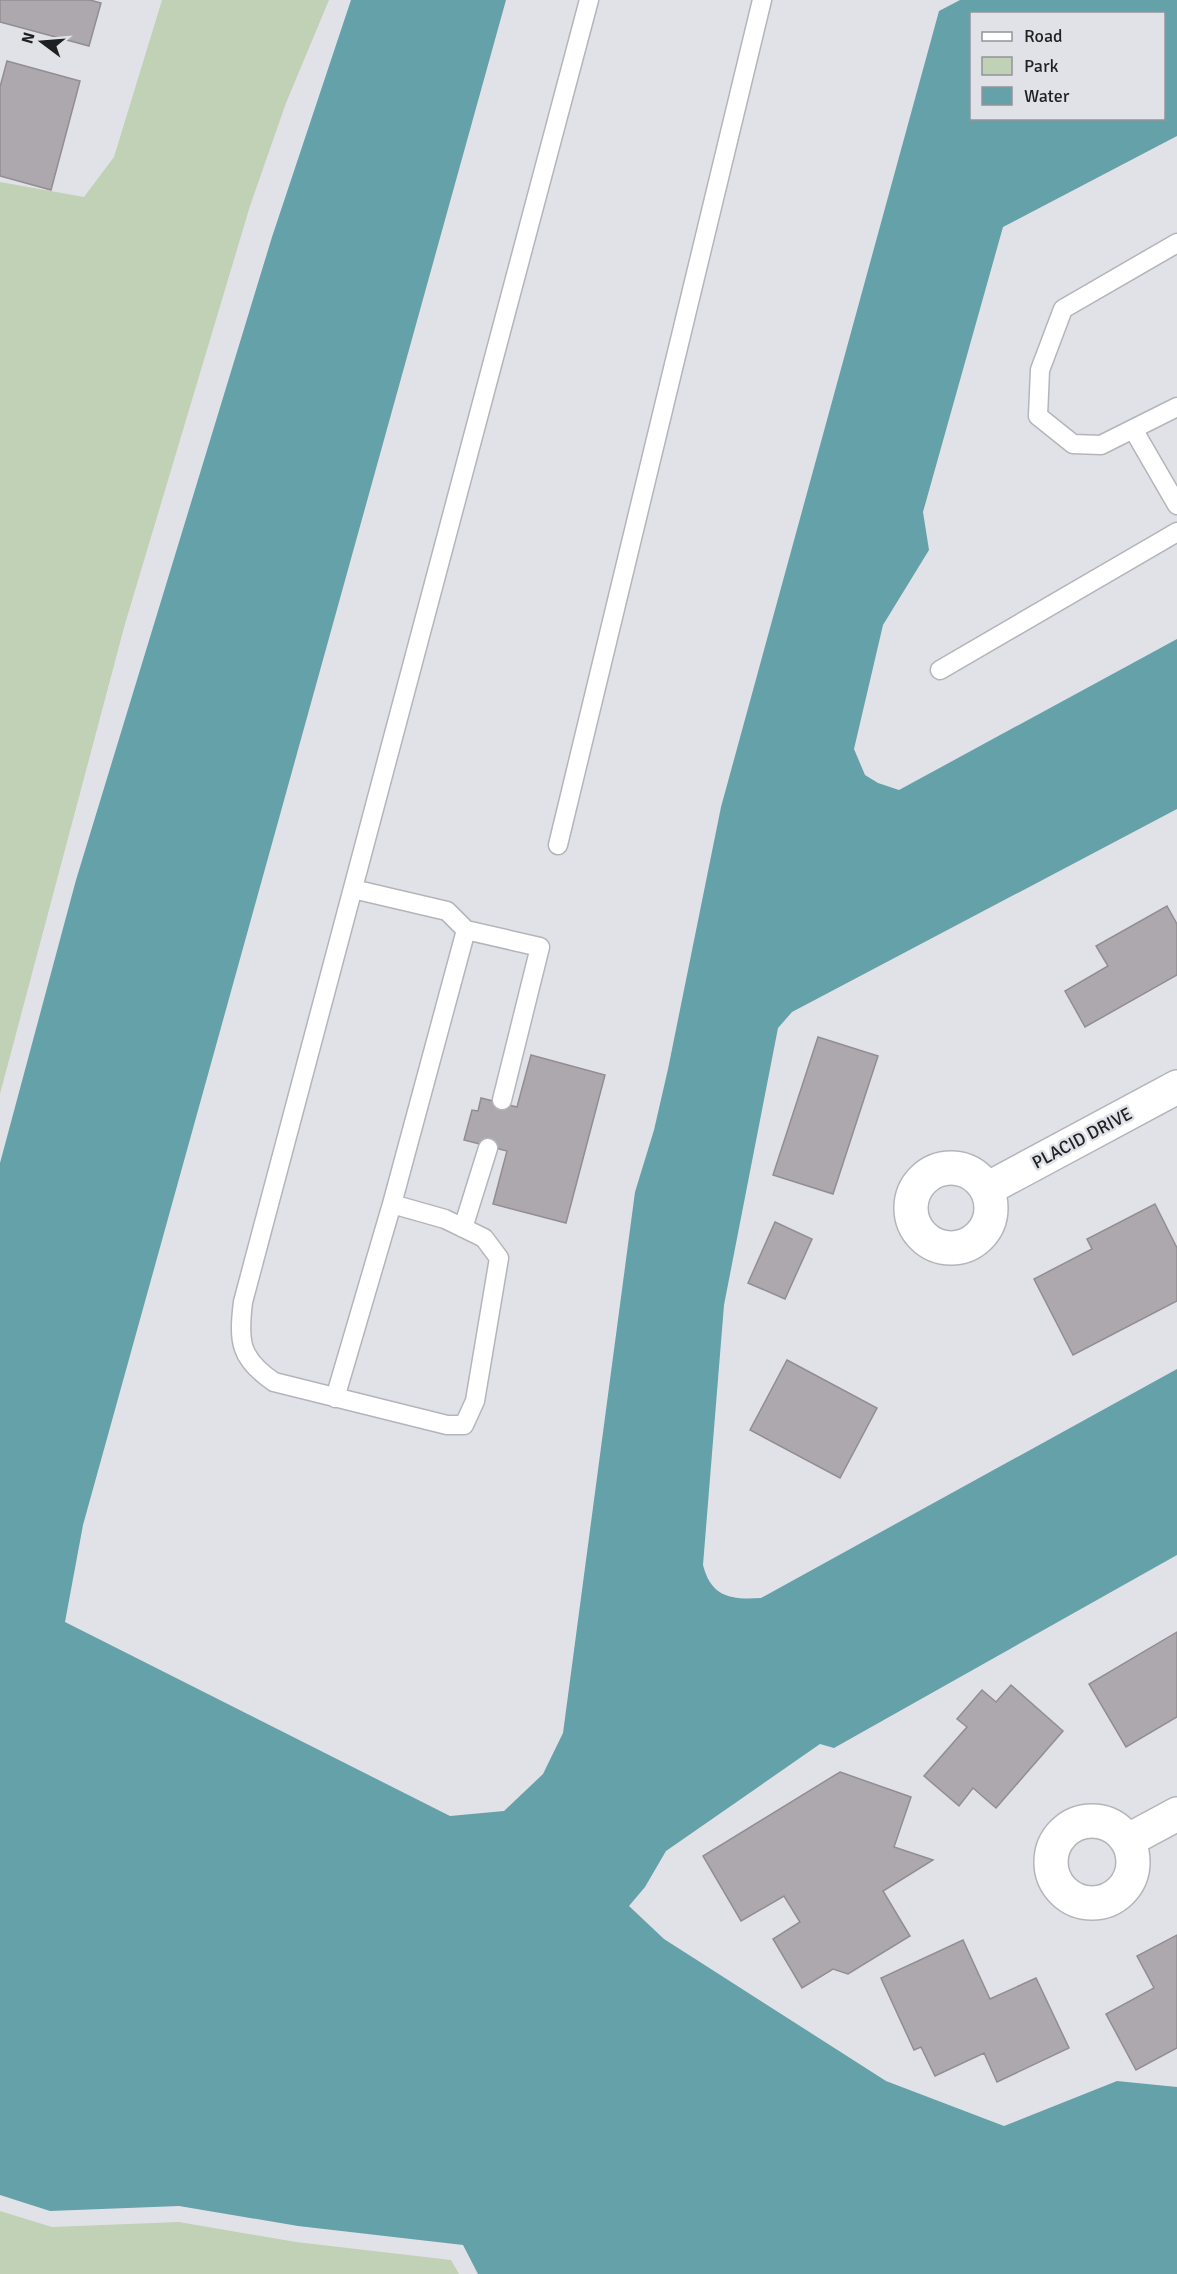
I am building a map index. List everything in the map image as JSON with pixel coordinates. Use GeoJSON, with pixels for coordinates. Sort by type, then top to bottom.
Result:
{"type":"FeatureCollection","features":[{"type":"Feature","properties":{"kind":"street","name":"PLACID DRIVE"},"geometry":{"type":"LineString","coordinates":[[987,1189],[1177,1087]]}},
{"type":"Feature","properties":{"kind":"street"},"geometry":{"type":"LineString","coordinates":[[1127,1841],[1177,1814]]}},
{"type":"Feature","properties":{"kind":"lane"},"geometry":{"type":"LineString","coordinates":[[392,1204],[445,1219],[484,1238],[499,1258],[475,1401],[464,1425],[447,1425],[274,1382],[256,1370],[244,1354],[240,1329],[243,1302],[589,0]]}},
{"type":"Feature","properties":{"kind":"lane"},"geometry":{"type":"LineString","coordinates":[[558,845],[762,0]]}},
{"type":"Feature","properties":{"kind":"lane"},"geometry":{"type":"LineString","coordinates":[[1177,243],[1063,309],[1040,370],[1038,416],[1073,444],[1101,445],[1177,407]]}},
{"type":"Feature","properties":{"kind":"lane"},"geometry":{"type":"LineString","coordinates":[[1133,429],[1177,505]]}},
{"type":"Feature","properties":{"kind":"lane"},"geometry":{"type":"LineString","coordinates":[[940,670],[1177,532]]}},
{"type":"Feature","properties":{"kind":"lane"},"geometry":{"type":"LineString","coordinates":[[353,889],[447,910],[466,930],[540,947],[502,1100]]}},
{"type":"Feature","properties":{"kind":"lane"},"geometry":{"type":"LineString","coordinates":[[335,1398],[392,1204],[466,930]]}},
{"type":"Feature","properties":{"kind":"lane"},"geometry":{"type":"LineString","coordinates":[[463,1228],[488,1148]]}},
{"type":"Feature","properties":{"kind":"green space"},"geometry":{"type":"Polygon","coordinates":[[[162,0],[329,0],[286,103],[250,206],[125,624],[0,1094],[0,182],[84,197],[114,157],[162,0]]]}},
{"type":"Feature","properties":{"kind":"green space"},"geometry":{"type":"Polygon","coordinates":[[[0,2211],[52,2227],[179,2222],[296,2242],[451,2260],[459,2274],[0,2274],[0,2211]]]}},
{"type":"Feature","properties":{"kind":"water"},"geometry":{"type":"Polygon","coordinates":[[[351,0],[506,0],[83,1525],[65,1622],[450,1816],[504,1811],[543,1774],[563,1733],[635,1192],[654,1130],[668,1069],[721,807],[939,11],[960,0],[1177,0],[1177,136],[1003,227],[923,512],[929,550],[883,625],[854,749],[865,775],[878,783],[899,790],[1177,639],[1177,809],[792,1012],[778,1028],[724,1305],[703,1565],[711,1584],[724,1594],[740,1598],[761,1598],[1177,1369],[1177,1555],[834,1748],[820,1744],[666,1851],[645,1887],[629,1906],[664,1939],[886,2081],[1004,2126],[1117,2081],[1177,2087],[1177,2274],[478,2274],[463,2245],[298,2226],[179,2206],[50,2211],[0,2195],[0,1163],[76,880],[272,237],[351,0]]]}},
{"type":"Feature","properties":{"kind":"building"},"geometry":{"type":"Polygon","coordinates":[[[0,0],[90,0],[101,3],[89,46],[0,22],[0,0]]]}},
{"type":"Feature","properties":{"kind":"building"},"geometry":{"type":"Polygon","coordinates":[[[7,61],[80,81],[51,190],[0,176],[0,87],[7,61]]]}},
{"type":"Feature","properties":{"kind":"building"},"geometry":{"type":"Polygon","coordinates":[[[1167,906],[1177,924],[1177,975],[1085,1027],[1065,991],[1108,966],[1096,946],[1167,906]]]}},
{"type":"Feature","properties":{"kind":"building"},"geometry":{"type":"Polygon","coordinates":[[[818,1037],[878,1056],[833,1194],[773,1175],[818,1037]]]}},
{"type":"Feature","properties":{"kind":"building"},"geometry":{"type":"Polygon","coordinates":[[[531,1055],[605,1075],[566,1223],[493,1204],[507,1151],[464,1140],[472,1110],[478,1111],[481,1098],[517,1107],[531,1055]]]}},
{"type":"Feature","properties":{"kind":"building"},"geometry":{"type":"Polygon","coordinates":[[[1155,1204],[1177,1248],[1177,1301],[1073,1355],[1034,1279],[1092,1249],[1087,1239],[1155,1204]]]}},
{"type":"Feature","properties":{"kind":"building"},"geometry":{"type":"Polygon","coordinates":[[[775,1222],[812,1239],[785,1299],[748,1283],[775,1222]]]}},
{"type":"Feature","properties":{"kind":"building"},"geometry":{"type":"Polygon","coordinates":[[[787,1360],[877,1408],[840,1478],[750,1430],[787,1360]]]}},
{"type":"Feature","properties":{"kind":"building"},"geometry":{"type":"Polygon","coordinates":[[[1177,1632],[1177,1717],[1126,1747],[1089,1684],[1177,1632]]]}},
{"type":"Feature","properties":{"kind":"building"},"geometry":{"type":"Polygon","coordinates":[[[1011,1685],[1063,1731],[996,1808],[973,1788],[959,1806],[924,1776],[967,1727],[957,1719],[982,1690],[996,1702],[1011,1685]]]}},
{"type":"Feature","properties":{"kind":"building"},"geometry":{"type":"Polygon","coordinates":[[[840,1772],[911,1797],[894,1847],[933,1860],[883,1891],[910,1936],[848,1974],[833,1969],[802,1988],[773,1939],[800,1922],[784,1896],[741,1921],[703,1856],[840,1772]]]}},
{"type":"Feature","properties":{"kind":"building"},"geometry":{"type":"Polygon","coordinates":[[[1177,1935],[1177,2048],[1136,2070],[1106,2014],[1154,1988],[1137,1956],[1177,1935]]]}},
{"type":"Feature","properties":{"kind":"building"},"geometry":{"type":"Polygon","coordinates":[[[963,1940],[990,1999],[1036,1978],[1069,2048],[997,2082],[984,2053],[935,2076],[921,2047],[914,2050],[881,1978],[963,1940]]]}}]}
